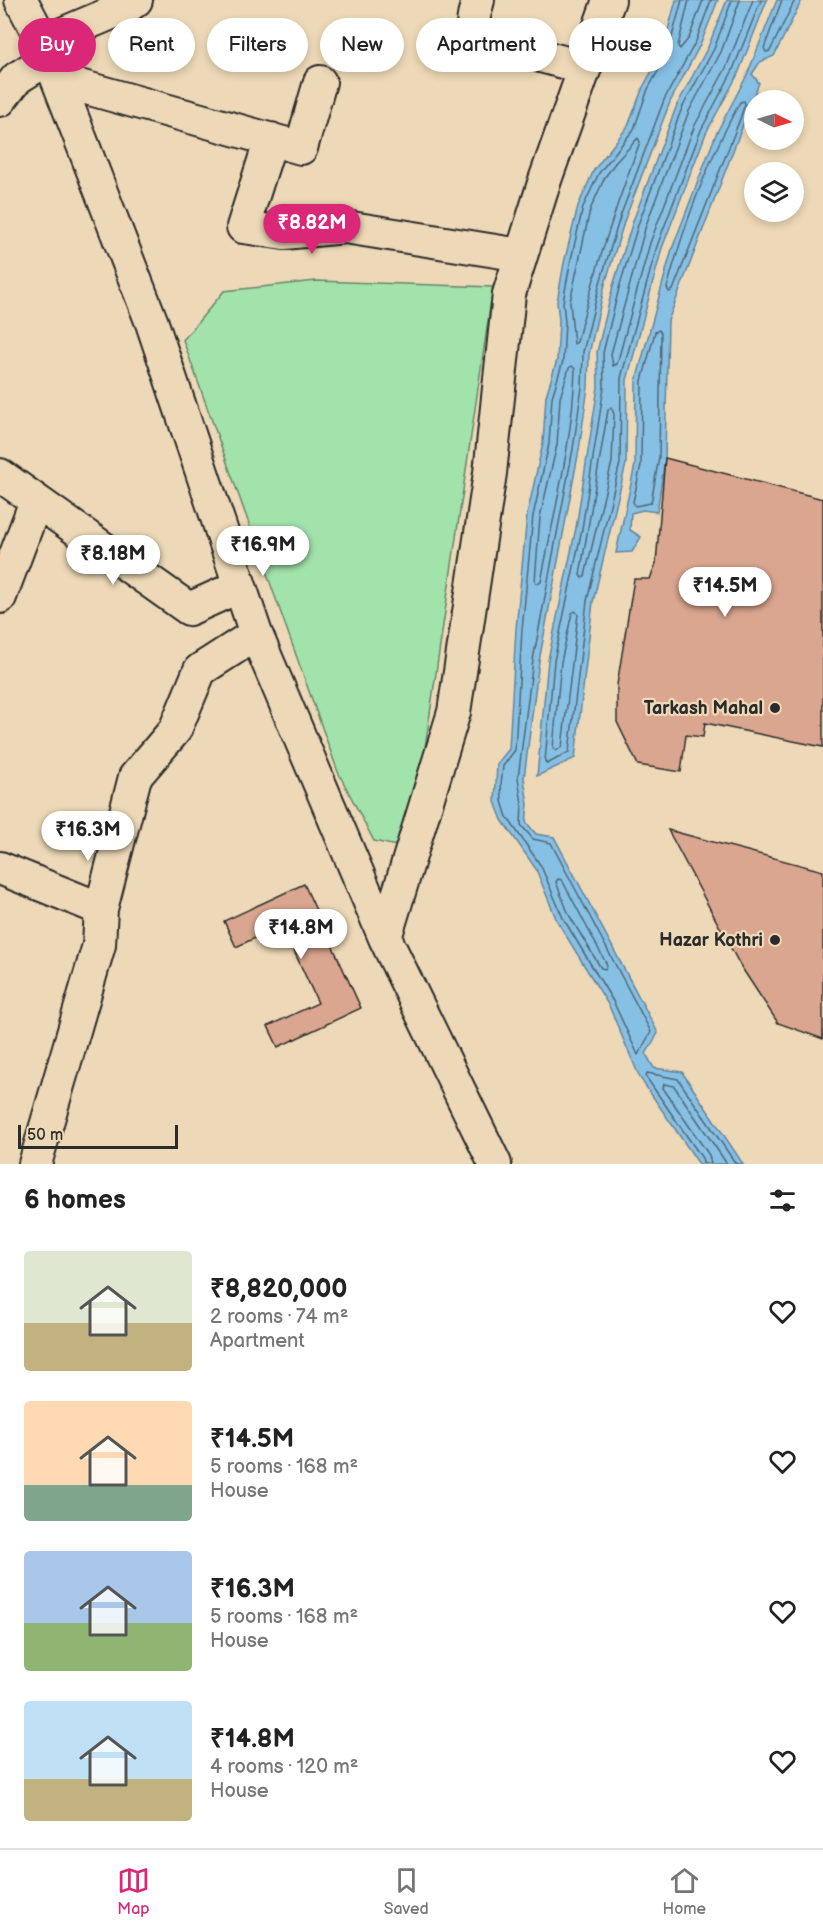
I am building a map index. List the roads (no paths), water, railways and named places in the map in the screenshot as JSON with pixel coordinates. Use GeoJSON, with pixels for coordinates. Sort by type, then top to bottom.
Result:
{"type":"FeatureCollection","features":[{"type":"Feature","properties":{"kind":"street"},"geometry":{"type":"LineString","coordinates":[[21,0],[30,18]]}},
{"type":"Feature","properties":{"kind":"street"},"geometry":{"type":"LineString","coordinates":[[96,28],[136,0]]}},
{"type":"Feature","properties":{"kind":"street"},"geometry":{"type":"LineString","coordinates":[[478,0],[472,26],[473,33],[478,39],[569,64]]}},
{"type":"Feature","properties":{"kind":"street"},"geometry":{"type":"LineString","coordinates":[[603,18],[609,0]]}},
{"type":"Feature","properties":{"kind":"street"},"geometry":{"type":"LineString","coordinates":[[0,100],[17,78],[28,72]]}},
{"type":"Feature","properties":{"kind":"street"},"geometry":{"type":"LineString","coordinates":[[55,72],[152,323],[256,634],[385,938],[495,1164]]}},
{"type":"Feature","properties":{"kind":"street"},"geometry":{"type":"LineString","coordinates":[[83,72],[271,140],[301,148],[320,82]]}},
{"type":"Feature","properties":{"kind":"street"},"geometry":{"type":"LineString","coordinates":[[385,938],[454,712],[490,474],[509,294],[545,180],[584,72]]}},
{"type":"Feature","properties":{"kind":"street"},"geometry":{"type":"LineString","coordinates":[[271,140],[243,227],[284,233],[345,227],[521,255]]}},
{"type":"Feature","properties":{"kind":"street"},"geometry":{"type":"LineString","coordinates":[[0,475],[189,609],[240,586]]}},
{"type":"Feature","properties":{"kind":"street"},"geometry":{"type":"LineString","coordinates":[[0,597],[36,501]]}},
{"type":"Feature","properties":{"kind":"street"},"geometry":{"type":"LineString","coordinates":[[35,1164],[99,945],[101,909],[135,777],[175,730],[200,670],[256,634]]}},
{"type":"Feature","properties":{"kind":"street"},"geometry":{"type":"LineString","coordinates":[[0,868],[101,909]]}},
{"type":"Feature","properties":{"kind":"water"},"geometry":{"type":"Polygon","coordinates":[[[676,0],[718,0],[701,43],[670,102],[625,219],[605,284],[589,354],[588,387],[579,450],[539,661],[524,778],[528,805],[526,822],[536,834],[554,837],[658,1033],[646,1054],[654,1068],[682,1072],[743,1164],[699,1164],[640,1078],[609,1006],[557,921],[536,869],[502,820],[495,802],[497,764],[509,749],[516,629],[527,515],[543,443],[546,396],[557,360],[559,321],[557,302],[564,263],[578,206],[594,170],[628,126],[651,72],[673,72],[671,18],[676,0]]]}},
{"type":"Feature","properties":{"kind":"water"},"geometry":{"type":"Polygon","coordinates":[[[727,0],[767,0],[738,74],[706,133],[662,248],[627,380],[626,464],[593,602],[575,758],[537,776],[548,660],[576,528],[598,387],[597,352],[613,286],[633,221],[677,105],[708,47],[727,0]]]}},
{"type":"Feature","properties":{"kind":"water"},"geometry":{"type":"Polygon","coordinates":[[[777,0],[802,0],[774,56],[760,62],[752,74],[759,83],[756,90],[744,90],[744,122],[668,321],[665,458],[657,512],[643,510],[631,513],[630,530],[641,537],[632,552],[616,553],[635,465],[636,381],[672,249],[716,134],[747,75],[777,0]]]}},
{"type":"Feature","properties":{"kind":"place","name":"Tarkash Mahal"},"geometry":{"type":"Point","coordinates":[775,708]}},
{"type":"Feature","properties":{"kind":"place","name":"Hazar Kothri"},"geometry":{"type":"Point","coordinates":[775,940]}}]}
